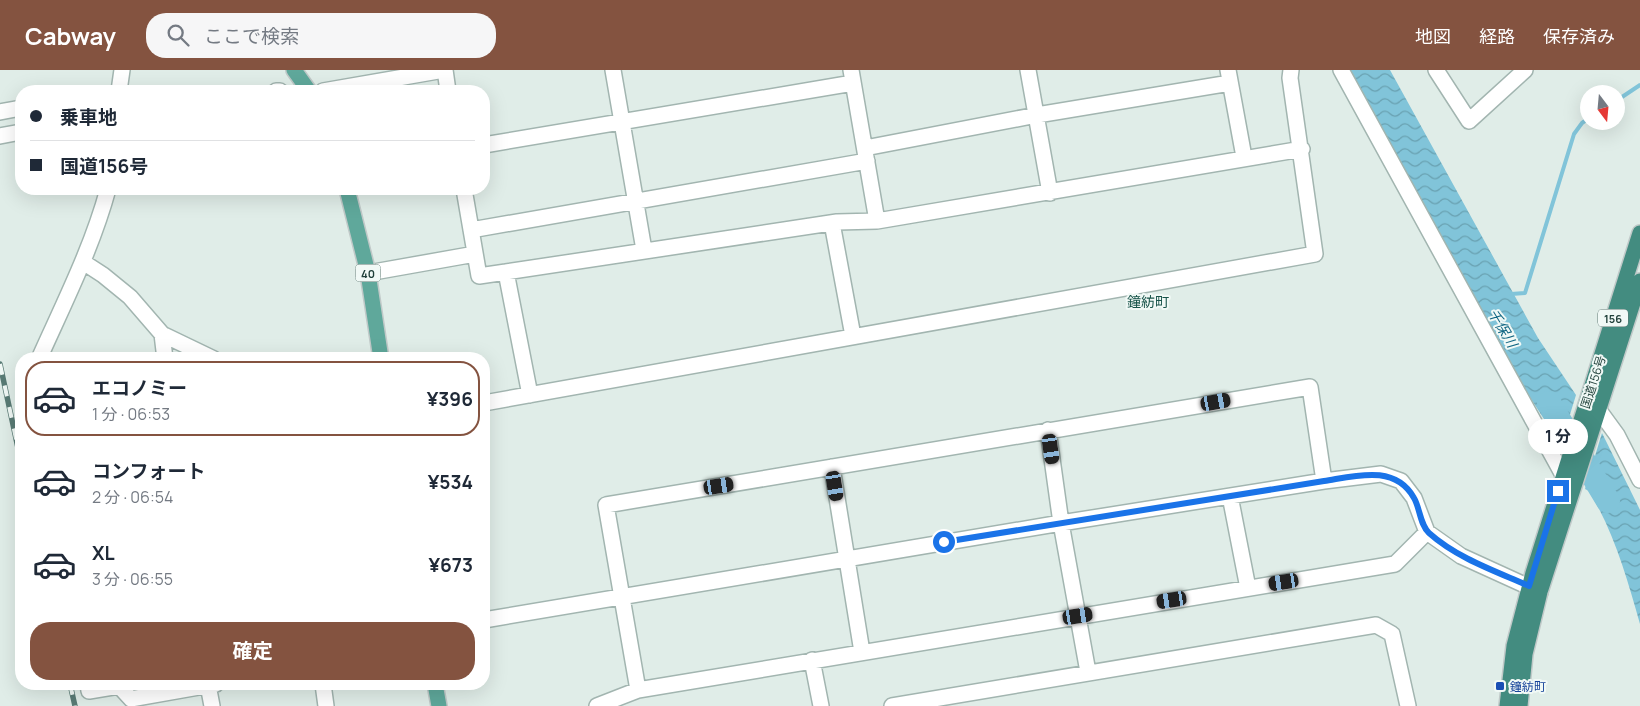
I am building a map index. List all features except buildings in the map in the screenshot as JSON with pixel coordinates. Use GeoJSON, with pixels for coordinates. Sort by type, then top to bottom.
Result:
{"type":"FeatureCollection","features":[{"type":"Feature","properties":{"kind":"highway","name":"国道156号"},"geometry":{"type":"LineString","coordinates":[[1593,410],[1640,233]]}},
{"type":"Feature","properties":{"kind":"highway","name":"国道156号"},"geometry":{"type":"LineString","coordinates":[[1507,706],[1514,646],[1535,589],[1569,473],[1640,281]]}},
{"type":"Feature","properties":{"kind":"highway","name":"国道156号"},"geometry":{"type":"LineString","coordinates":[[1520,706],[1525,654],[1535,589]]}},
{"type":"Feature","properties":{"kind":"main road"},"geometry":{"type":"LineString","coordinates":[[294,70],[305,85]]}},
{"type":"Feature","properties":{"kind":"main road","name":"40"},"geometry":{"type":"LineString","coordinates":[[349,195],[368,273],[380,352]]}},
{"type":"Feature","properties":{"kind":"main road"},"geometry":{"type":"LineString","coordinates":[[436,690],[439,706]]}},
{"type":"Feature","properties":{"kind":"street"},"geometry":{"type":"LineString","coordinates":[[120,85],[122,70]]}},
{"type":"Feature","properties":{"kind":"street"},"geometry":{"type":"LineString","coordinates":[[358,85],[444,70],[447,85]]}},
{"type":"Feature","properties":{"kind":"street"},"geometry":{"type":"LineString","coordinates":[[613,70],[644,250]]}},
{"type":"Feature","properties":{"kind":"street"},"geometry":{"type":"LineString","coordinates":[[1028,70],[1050,193]]}},
{"type":"Feature","properties":{"kind":"street"},"geometry":{"type":"LineString","coordinates":[[490,401],[1315,254],[1302,149],[1290,78],[1291,70]]}},
{"type":"Feature","properties":{"kind":"street"},"geometry":{"type":"LineString","coordinates":[[1341,70],[1569,473]]}},
{"type":"Feature","properties":{"kind":"street"},"geometry":{"type":"LineString","coordinates":[[1436,70],[1469,121],[1525,70]]}},
{"type":"Feature","properties":{"kind":"street"},"geometry":{"type":"LineString","coordinates":[[490,144],[622,122],[852,76],[877,221]]}},
{"type":"Feature","properties":{"kind":"street"},"geometry":{"type":"LineString","coordinates":[[471,230],[636,200],[866,154],[1037,115],[1229,76],[1244,157]]}},
{"type":"Feature","properties":{"kind":"street"},"geometry":{"type":"LineString","coordinates":[[0,112],[15,109]]}},
{"type":"Feature","properties":{"kind":"street"},"geometry":{"type":"LineString","coordinates":[[0,136],[15,133]]}},
{"type":"Feature","properties":{"kind":"street"},"geometry":{"type":"LineString","coordinates":[[465,195],[479,276],[832,223],[877,221],[1050,193],[1244,157],[1302,149]]}},
{"type":"Feature","properties":{"kind":"street"},"geometry":{"type":"LineString","coordinates":[[42,352],[101,217],[106,195]]}},
{"type":"Feature","properties":{"kind":"street"},"geometry":{"type":"LineString","coordinates":[[832,223],[853,336]]}},
{"type":"Feature","properties":{"kind":"street"},"geometry":{"type":"LineString","coordinates":[[368,273],[475,254]]}},
{"type":"Feature","properties":{"kind":"street"},"geometry":{"type":"LineString","coordinates":[[82,262],[104,275],[130,297],[162,334],[199,352]]}},
{"type":"Feature","properties":{"kind":"street"},"geometry":{"type":"LineString","coordinates":[[506,272],[530,395]]}},
{"type":"Feature","properties":{"kind":"street"},"geometry":{"type":"LineString","coordinates":[[162,334],[164,352]]}},
{"type":"Feature","properties":{"kind":"street"},"geometry":{"type":"LineString","coordinates":[[638,690],[606,504],[832,468],[1310,387],[1324,481]]}},
{"type":"Feature","properties":{"kind":"street"},"geometry":{"type":"LineString","coordinates":[[1593,410],[1617,435],[1640,480]]}},
{"type":"Feature","properties":{"kind":"street"},"geometry":{"type":"LineString","coordinates":[[1048,430],[1061,523],[1088,672]]}},
{"type":"Feature","properties":{"kind":"street"},"geometry":{"type":"LineString","coordinates":[[832,468],[862,652]]}},
{"type":"Feature","properties":{"kind":"street"},"geometry":{"type":"LineString","coordinates":[[490,619],[1061,523],[1324,481],[1381,474],[1401,482],[1414,498],[1427,532],[1461,556],[1535,589]]}},
{"type":"Feature","properties":{"kind":"street"},"geometry":{"type":"LineString","coordinates":[[1230,496],[1248,588]]}},
{"type":"Feature","properties":{"kind":"street"},"geometry":{"type":"LineString","coordinates":[[597,706],[638,690],[1395,564],[1427,532]]}},
{"type":"Feature","properties":{"kind":"street"},"geometry":{"type":"LineString","coordinates":[[892,706],[1376,625],[1392,634],[1408,706]]}},
{"type":"Feature","properties":{"kind":"street"},"geometry":{"type":"LineString","coordinates":[[812,660],[820,706]]}},
{"type":"Feature","properties":{"kind":"street"},"geometry":{"type":"LineString","coordinates":[[122,690],[132,703],[187,690]]}},
{"type":"Feature","properties":{"kind":"street"},"geometry":{"type":"LineString","coordinates":[[212,690],[212,706]]}},
{"type":"Feature","properties":{"kind":"street"},"geometry":{"type":"LineString","coordinates":[[324,690],[326,706]]}},
{"type":"Feature","properties":{"kind":"water"},"geometry":{"type":"Polygon","coordinates":[[[1350,70],[1390,70],[1538,338],[1576,395],[1559,450],[1555,436],[1505,359],[1350,70]]]}},
{"type":"Feature","properties":{"kind":"water"},"geometry":{"type":"Polygon","coordinates":[[[1602,433],[1640,510],[1640,624],[1613,539],[1598,507],[1589,491],[1585,489],[1602,433]]]}},
{"type":"Feature","properties":{"kind":"waterway"},"geometry":{"type":"LineString","coordinates":[[1625,95],[1640,85]]}},
{"type":"Feature","properties":{"kind":"waterway"},"geometry":{"type":"LineString","coordinates":[[1511,294],[1525,293],[1574,134],[1580,126]]}},
{"type":"Feature","properties":{"kind":"waterway","name":"千保川"},"geometry":{"type":"LineString","coordinates":[[1549,403],[1608,501]]}},
{"type":"Feature","properties":{"kind":"railway"},"geometry":{"type":"LineString","coordinates":[[0,364],[15,434]]}},
{"type":"Feature","properties":{"kind":"railway"},"geometry":{"type":"LineString","coordinates":[[71,690],[75,706]]}},
{"type":"Feature","properties":{"kind":"place","name":"鐘紡町"},"geometry":{"type":"Point","coordinates":[1500,686]}},
{"type":"Feature","properties":{"kind":"district","name":"鐘紡町"},"geometry":{"type":"Point","coordinates":[1148,301]}},
{"type":"Feature","properties":{"kind":"route"},"geometry":{"type":"LineString","coordinates":[[944,542],[1324,481],[1381,474],[1401,482],[1414,498],[1427,532],[1461,556],[1529,586],[1558,491]]}}]}
